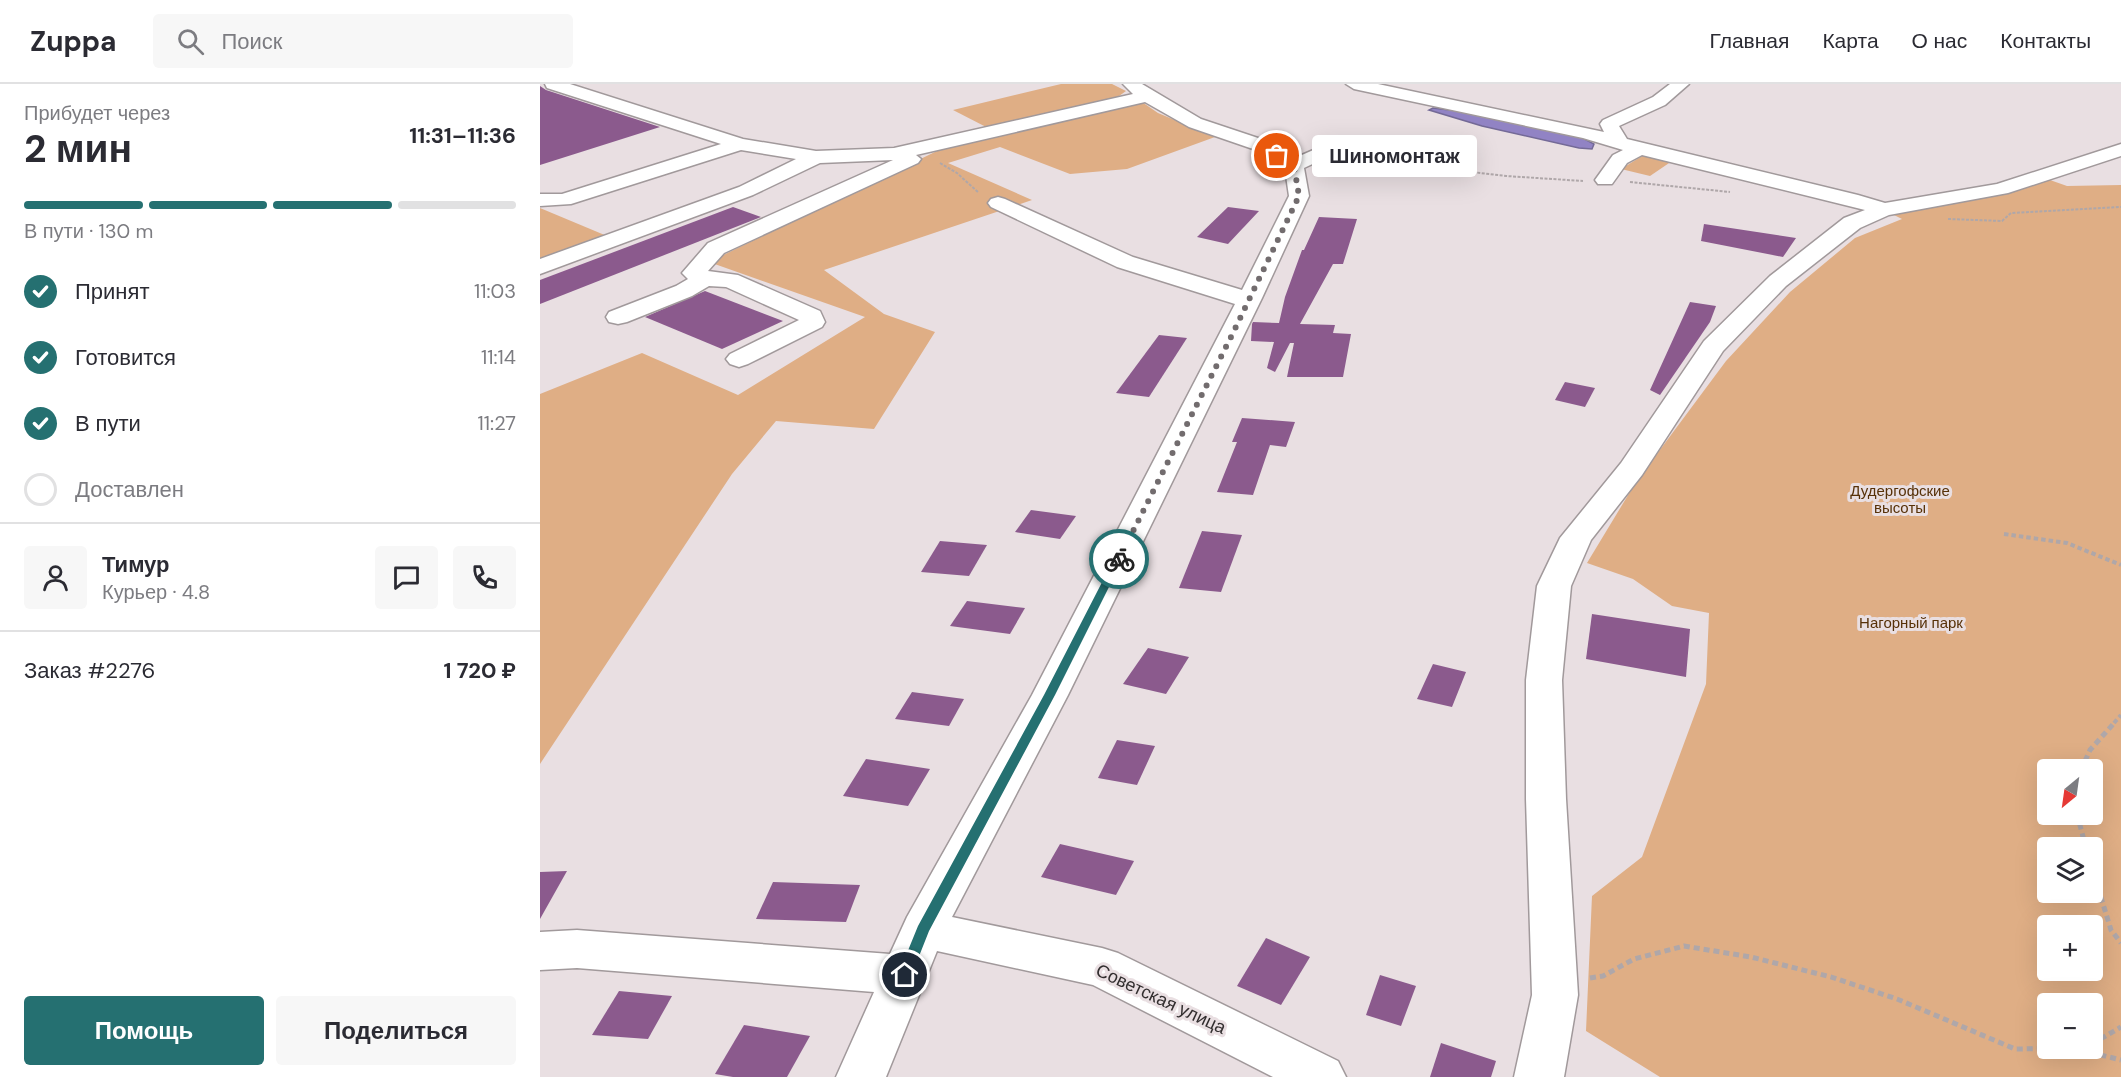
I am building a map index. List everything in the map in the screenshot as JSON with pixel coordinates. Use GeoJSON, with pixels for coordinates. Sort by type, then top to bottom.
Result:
{"type":"FeatureCollection","features":[{"type":"Feature","properties":{"kind":"street"},"geometry":{"type":"LineString","coordinates":[[553,84],[740,144],[816,157],[926,151]]}},
{"type":"Feature","properties":{"kind":"street"},"geometry":{"type":"LineString","coordinates":[[1354,84],[1619,142],[1851,199],[1884,210]]}},
{"type":"Feature","properties":{"kind":"street"},"geometry":{"type":"LineString","coordinates":[[1619,142],[1609,124],[1659,101],[1681,84]]}},
{"type":"Feature","properties":{"kind":"street"},"geometry":{"type":"LineString","coordinates":[[739,359],[813,322],[811,316],[730,280],[704,279],[694,273],[716,248],[926,151],[1139,90],[1195,123],[1260,145],[1294,166],[1299,196],[1050,695],[922,930],[861,1077]]}},
{"type":"Feature","properties":{"kind":"street"},"geometry":{"type":"LineString","coordinates":[[540,200],[564,200],[740,144]]}},
{"type":"Feature","properties":{"kind":"street"},"geometry":{"type":"LineString","coordinates":[[1605,180],[1620,159],[1640,149]]}},
{"type":"Feature","properties":{"kind":"street"},"geometry":{"type":"LineString","coordinates":[[1539,1077],[1555,995],[1545,799],[1544,680],[1554,586],[1576,538],[1632,469],[1713,346],[1778,281],[1852,223],[1884,210],[2001,189],[2121,150]]}},
{"type":"Feature","properties":{"kind":"street"},"geometry":{"type":"LineString","coordinates":[[1294,166],[1318,153],[1349,157]]}},
{"type":"Feature","properties":{"kind":"street"},"geometry":{"type":"LineString","coordinates":[[540,267],[746,191],[816,157]]}},
{"type":"Feature","properties":{"kind":"street"},"geometry":{"type":"LineString","coordinates":[[746,191],[789,215]]}},
{"type":"Feature","properties":{"kind":"street"},"geometry":{"type":"LineString","coordinates":[[998,204],[1125,262],[1237,297],[1250,298]]}},
{"type":"Feature","properties":{"kind":"street"},"geometry":{"type":"LineString","coordinates":[[618,317],[684,291],[704,279]]}},
{"type":"Feature","properties":{"kind":"street","name":"Советская улица"},"geometry":{"type":"LineString","coordinates":[[922,930],[1102,968],[1321,1077]]}},
{"type":"Feature","properties":{"kind":"street"},"geometry":{"type":"LineString","coordinates":[[540,951],[578,949],[905,975]]}},
{"type":"Feature","properties":{"kind":"path"},"geometry":{"type":"LineString","coordinates":[[926,151],[977,191],[998,204]]}},
{"type":"Feature","properties":{"kind":"path"},"geometry":{"type":"LineString","coordinates":[[1942,219],[2002,221],[2011,213],[2121,207]]}},
{"type":"Feature","properties":{"kind":"path"},"geometry":{"type":"LineString","coordinates":[[2004,534],[2067,543],[2121,565]]}},
{"type":"Feature","properties":{"kind":"path"},"geometry":{"type":"LineString","coordinates":[[2086,759],[2090,750],[2121,715]]}},
{"type":"Feature","properties":{"kind":"path"},"geometry":{"type":"LineString","coordinates":[[2103,903],[2111,930],[2121,943]]}},
{"type":"Feature","properties":{"kind":"path"},"geometry":{"type":"LineString","coordinates":[[1603,976],[1634,959],[1684,946],[1718,951],[1751,957],[1864,988],[1897,999],[2015,1049],[2037,1049]]}},
{"type":"Feature","properties":{"kind":"path"},"geometry":{"type":"LineString","coordinates":[[2103,1038],[2121,1027]]}},
{"type":"Feature","properties":{"kind":"path"},"geometry":{"type":"LineString","coordinates":[[2103,1055],[2121,1060]]}},
{"type":"Feature","properties":{"kind":"green space"},"geometry":{"type":"Polygon","coordinates":[[[1061,84],[1112,84],[1126,91],[1115,99],[990,129],[953,110],[1061,84]]]}},
{"type":"Feature","properties":{"kind":"green space"},"geometry":{"type":"Polygon","coordinates":[[[1142,102],[1158,113],[1215,137],[1127,169],[1070,174],[1000,147],[948,163],[1032,200],[824,270],[884,314],[935,332],[874,429],[776,421],[732,474],[540,764],[540,394],[642,353],[738,395],[865,317],[709,262],[941,149],[1142,102]]]}},
{"type":"Feature","properties":{"kind":"green space"},"geometry":{"type":"Polygon","coordinates":[[[1647,153],[1675,159],[1650,176],[1621,169],[1647,153]]]}},
{"type":"Feature","properties":{"kind":"green space","name":"Дудергофские высоты"},"geometry":{"type":"Polygon","coordinates":[[[2050,180],[2067,186],[2121,185],[2121,1077],[1660,1077],[1586,1031],[1592,896],[1642,857],[1706,684],[1709,613],[1672,606],[1633,579],[1587,563],[1636,482],[1726,361],[1790,292],[1855,238],[1902,219],[1894,215],[2050,180]]]}},
{"type":"Feature","properties":{"kind":"green space"},"geometry":{"type":"Polygon","coordinates":[[[540,208],[607,236],[540,259],[540,208]]]}},
{"type":"Feature","properties":{"kind":"shaded area"},"geometry":{"type":"Polygon","coordinates":[[[1433,108],[1474,113],[1579,136],[1594,144],[1592,149],[1579,148],[1482,126],[1429,110],[1433,108]]]}},
{"type":"Feature","properties":{"kind":"building"},"geometry":{"type":"Polygon","coordinates":[[[540,86],[546,90],[660,127],[540,165],[540,86]]]}},
{"type":"Feature","properties":{"kind":"building"},"geometry":{"type":"Polygon","coordinates":[[[733,207],[761,217],[540,304],[540,280],[733,207]]]}},
{"type":"Feature","properties":{"kind":"building"},"geometry":{"type":"Polygon","coordinates":[[[1228,207],[1259,211],[1228,244],[1197,237],[1228,207]]]}},
{"type":"Feature","properties":{"kind":"building"},"geometry":{"type":"Polygon","coordinates":[[[1319,217],[1357,219],[1343,264],[1333,264],[1300,324],[1335,325],[1333,333],[1351,334],[1343,377],[1287,377],[1294,343],[1290,343],[1275,372],[1267,368],[1274,342],[1251,341],[1252,324],[1253,322],[1279,323],[1285,297],[1302,250],[1319,217]]]}},
{"type":"Feature","properties":{"kind":"building"},"geometry":{"type":"Polygon","coordinates":[[[1704,224],[1796,238],[1783,257],[1701,241],[1704,224]]]}},
{"type":"Feature","properties":{"kind":"building"},"geometry":{"type":"Polygon","coordinates":[[[705,291],[783,321],[722,349],[645,317],[705,291]]]}},
{"type":"Feature","properties":{"kind":"building"},"geometry":{"type":"Polygon","coordinates":[[[1690,302],[1716,306],[1710,322],[1660,395],[1650,390],[1690,302]]]}},
{"type":"Feature","properties":{"kind":"building"},"geometry":{"type":"Polygon","coordinates":[[[1159,335],[1187,338],[1149,397],[1116,393],[1159,335]]]}},
{"type":"Feature","properties":{"kind":"building"},"geometry":{"type":"Polygon","coordinates":[[[1565,382],[1595,388],[1585,407],[1555,400],[1565,382]]]}},
{"type":"Feature","properties":{"kind":"building"},"geometry":{"type":"Polygon","coordinates":[[[1242,418],[1295,422],[1286,447],[1270,445],[1253,495],[1217,492],[1237,442],[1232,442],[1242,418]]]}},
{"type":"Feature","properties":{"kind":"building"},"geometry":{"type":"Polygon","coordinates":[[[1031,510],[1076,516],[1060,539],[1015,532],[1031,510]]]}},
{"type":"Feature","properties":{"kind":"building"},"geometry":{"type":"Polygon","coordinates":[[[1202,531],[1242,535],[1221,592],[1179,588],[1202,531]]]}},
{"type":"Feature","properties":{"kind":"building"},"geometry":{"type":"Polygon","coordinates":[[[940,541],[987,545],[969,576],[921,572],[940,541]]]}},
{"type":"Feature","properties":{"kind":"building"},"geometry":{"type":"Polygon","coordinates":[[[967,601],[1025,608],[1010,634],[950,626],[967,601]]]}},
{"type":"Feature","properties":{"kind":"building"},"geometry":{"type":"Polygon","coordinates":[[[1592,614],[1690,629],[1686,677],[1586,659],[1592,614]]]}},
{"type":"Feature","properties":{"kind":"building"},"geometry":{"type":"Polygon","coordinates":[[[1148,648],[1189,657],[1166,694],[1123,684],[1148,648]]]}},
{"type":"Feature","properties":{"kind":"building"},"geometry":{"type":"Polygon","coordinates":[[[1433,664],[1466,672],[1452,707],[1417,699],[1433,664]]]}},
{"type":"Feature","properties":{"kind":"building"},"geometry":{"type":"Polygon","coordinates":[[[912,692],[964,699],[949,726],[895,719],[912,692]]]}},
{"type":"Feature","properties":{"kind":"building"},"geometry":{"type":"Polygon","coordinates":[[[1117,740],[1155,746],[1137,785],[1098,778],[1117,740]]]}},
{"type":"Feature","properties":{"kind":"building"},"geometry":{"type":"Polygon","coordinates":[[[866,759],[930,769],[908,806],[843,796],[866,759]]]}},
{"type":"Feature","properties":{"kind":"building"},"geometry":{"type":"Polygon","coordinates":[[[1060,844],[1134,861],[1116,895],[1041,877],[1060,844]]]}},
{"type":"Feature","properties":{"kind":"building"},"geometry":{"type":"Polygon","coordinates":[[[567,871],[540,919],[540,872],[567,871]]]}},
{"type":"Feature","properties":{"kind":"building"},"geometry":{"type":"Polygon","coordinates":[[[773,882],[860,885],[846,922],[756,919],[773,882]]]}},
{"type":"Feature","properties":{"kind":"building"},"geometry":{"type":"Polygon","coordinates":[[[1266,938],[1310,957],[1281,1005],[1237,986],[1266,938]]]}},
{"type":"Feature","properties":{"kind":"building"},"geometry":{"type":"Polygon","coordinates":[[[1380,975],[1416,986],[1401,1026],[1366,1015],[1380,975]]]}},
{"type":"Feature","properties":{"kind":"building"},"geometry":{"type":"Polygon","coordinates":[[[619,991],[672,996],[648,1039],[592,1035],[619,991]]]}},
{"type":"Feature","properties":{"kind":"building"},"geometry":{"type":"Polygon","coordinates":[[[744,1025],[810,1036],[787,1077],[733,1077],[715,1074],[744,1025]]]}},
{"type":"Feature","properties":{"kind":"building"},"geometry":{"type":"Polygon","coordinates":[[[1441,1043],[1496,1061],[1491,1077],[1430,1077],[1441,1043]]]}},
{"type":"Feature","properties":{"kind":"way so far"},"geometry":{"type":"LineString","coordinates":[[1119,559],[1299,196],[1294,166],[1277,156]]}},
{"type":"Feature","properties":{"kind":"place","name":"Шиномонтаж"},"geometry":{"type":"Point","coordinates":[1277,156]}},
{"type":"Feature","properties":{"kind":"route"},"geometry":{"type":"LineString","coordinates":[[905,975],[922,930],[1050,695],[1119,559]]}},
{"type":"Feature","properties":{"kind":"park label","name":"Нагорный парк"},"geometry":{"type":"Point","coordinates":[1911,623]}}]}
